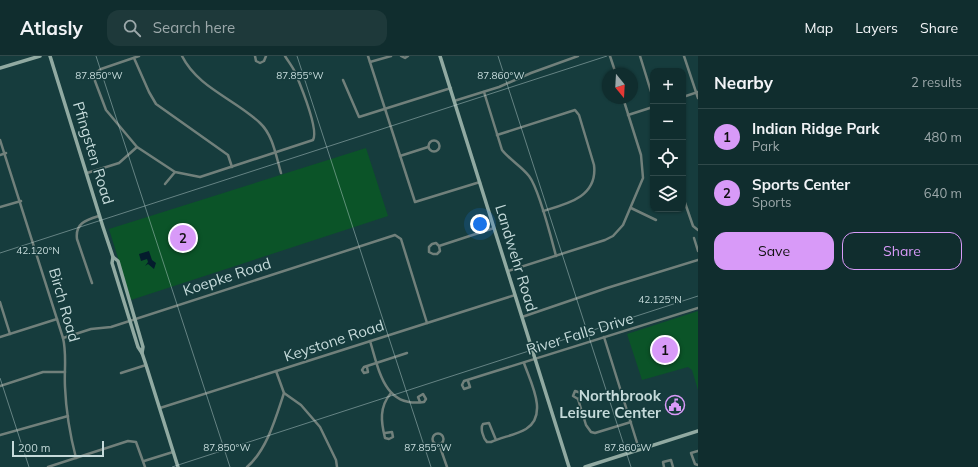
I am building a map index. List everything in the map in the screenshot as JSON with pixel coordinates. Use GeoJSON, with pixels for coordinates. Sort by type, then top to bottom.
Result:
{"type":"FeatureCollection","features":[{"type":"Feature","properties":{"kind":"main road"},"geometry":{"type":"LineString","coordinates":[[0,68],[40,56]]}},
{"type":"Feature","properties":{"kind":"main road","name":"Pfingsten Road"},"geometry":{"type":"LineString","coordinates":[[50,56],[100,215],[114,257],[118,262],[143,347],[142,353]]}},
{"type":"Feature","properties":{"kind":"main road","name":"Landwehr Road"},"geometry":{"type":"LineString","coordinates":[[440,56],[569,467]]}},
{"type":"Feature","properties":{"kind":"main road","name":"Pfingsten Road"},"geometry":{"type":"LineString","coordinates":[[114,257],[112,263],[121,295],[138,347],[142,353],[146,365],[178,467]]}},
{"type":"Feature","properties":{"kind":"main road"},"geometry":{"type":"LineString","coordinates":[[121,295],[127,293]]}},
{"type":"Feature","properties":{"kind":"main road"},"geometry":{"type":"LineString","coordinates":[[585,467],[698,430]]}},
{"type":"Feature","properties":{"kind":"street"},"geometry":{"type":"LineString","coordinates":[[139,56],[98,70],[94,76],[106,110],[137,147],[175,172],[200,177],[308,142],[315,137],[306,103],[294,70],[285,56]]}},
{"type":"Feature","properties":{"kind":"street"},"geometry":{"type":"LineString","coordinates":[[182,56],[187,67],[198,78],[260,123],[270,136],[281,173]]}},
{"type":"Feature","properties":{"kind":"street"},"geometry":{"type":"LineString","coordinates":[[254,56],[256,61],[260,63],[264,61],[266,56]]}},
{"type":"Feature","properties":{"kind":"street"},"geometry":{"type":"LineString","coordinates":[[368,56],[415,202],[480,182]]}},
{"type":"Feature","properties":{"kind":"street"},"geometry":{"type":"LineString","coordinates":[[370,62],[391,56]]}},
{"type":"Feature","properties":{"kind":"street"},"geometry":{"type":"LineString","coordinates":[[400,56],[405,58],[408,56]]}},
{"type":"Feature","properties":{"kind":"street"},"geometry":{"type":"LineString","coordinates":[[454,101],[484,92],[578,56]]}},
{"type":"Feature","properties":{"kind":"street"},"geometry":{"type":"LineString","coordinates":[[610,56],[614,68]]}},
{"type":"Feature","properties":{"kind":"street"},"geometry":{"type":"LineString","coordinates":[[640,56],[650,88]]}},
{"type":"Feature","properties":{"kind":"street"},"geometry":{"type":"LineString","coordinates":[[684,56],[698,98]]}},
{"type":"Feature","properties":{"kind":"street"},"geometry":{"type":"LineString","coordinates":[[134,58],[156,104],[228,155],[232,167]]}},
{"type":"Feature","properties":{"kind":"street"},"geometry":{"type":"LineString","coordinates":[[343,80],[359,117],[450,88]]}},
{"type":"Feature","properties":{"kind":"street"},"geometry":{"type":"LineString","coordinates":[[484,92],[502,150],[533,182],[556,256]]}},
{"type":"Feature","properties":{"kind":"street"},"geometry":{"type":"LineString","coordinates":[[686,96],[697,92]]}},
{"type":"Feature","properties":{"kind":"street"},"geometry":{"type":"LineString","coordinates":[[508,271],[604,240],[613,236],[621,228],[643,178],[641,155],[625,104]]}},
{"type":"Feature","properties":{"kind":"street"},"geometry":{"type":"LineString","coordinates":[[628,115],[650,108]]}},
{"type":"Feature","properties":{"kind":"street"},"geometry":{"type":"LineString","coordinates":[[497,135],[575,110],[579,115],[594,165],[595,171],[592,183],[585,195],[576,201],[543,211]]}},
{"type":"Feature","properties":{"kind":"street","name":"Birch Road"},"geometry":{"type":"LineString","coordinates":[[0,140],[6,153],[63,338],[66,356],[65,372],[68,416],[76,458]]}},
{"type":"Feature","properties":{"kind":"street"},"geometry":{"type":"LineString","coordinates":[[400,156],[428,148],[431,151],[435,151],[438,149],[439,145],[432,141],[429,143],[428,148]]}},
{"type":"Feature","properties":{"kind":"street"},"geometry":{"type":"LineString","coordinates":[[87,173],[119,163],[137,147]]}},
{"type":"Feature","properties":{"kind":"street"},"geometry":{"type":"LineString","coordinates":[[0,155],[6,153]]}},
{"type":"Feature","properties":{"kind":"street"},"geometry":{"type":"LineString","coordinates":[[165,184],[175,172]]}},
{"type":"Feature","properties":{"kind":"street"},"geometry":{"type":"LineString","coordinates":[[0,207],[21,201]]}},
{"type":"Feature","properties":{"kind":"street"},"geometry":{"type":"LineString","coordinates":[[686,205],[693,226],[698,230]]}},
{"type":"Feature","properties":{"kind":"street"},"geometry":{"type":"LineString","coordinates":[[631,208],[656,220]]}},
{"type":"Feature","properties":{"kind":"street"},"geometry":{"type":"LineString","coordinates":[[92,283],[77,239],[76,231],[78,225],[100,215]]}},
{"type":"Feature","properties":{"kind":"street"},"geometry":{"type":"LineString","coordinates":[[440,246],[440,250],[437,254],[429,252],[429,247],[432,244],[436,243],[440,246],[494,228]]}},
{"type":"Feature","properties":{"kind":"street","name":"Koepke Road"},"geometry":{"type":"LineString","coordinates":[[63,338],[91,329],[112,327],[354,248],[397,236],[401,238],[427,323]]}},
{"type":"Feature","properties":{"kind":"street"},"geometry":{"type":"LineString","coordinates":[[694,238],[698,251]]}},
{"type":"Feature","properties":{"kind":"street"},"geometry":{"type":"LineString","coordinates":[[522,317],[607,288],[698,260]]}},
{"type":"Feature","properties":{"kind":"street","name":"Keystone Road"},"geometry":{"type":"LineString","coordinates":[[160,408],[515,295]]}},
{"type":"Feature","properties":{"kind":"street"},"geometry":{"type":"LineString","coordinates":[[0,302],[10,334]]}},
{"type":"Feature","properties":{"kind":"street","name":"River Falls Drive"},"geometry":{"type":"LineString","coordinates":[[468,381],[698,308]]}},
{"type":"Feature","properties":{"kind":"street"},"geometry":{"type":"LineString","coordinates":[[0,337],[57,319]]}},
{"type":"Feature","properties":{"kind":"street"},"geometry":{"type":"LineString","coordinates":[[604,337],[639,449]]}},
{"type":"Feature","properties":{"kind":"street"},"geometry":{"type":"LineString","coordinates":[[370,341],[381,376],[391,393],[404,401],[420,402]]}},
{"type":"Feature","properties":{"kind":"street"},"geometry":{"type":"LineString","coordinates":[[367,367],[377,362],[407,353]]}},
{"type":"Feature","properties":{"kind":"street"},"geometry":{"type":"LineString","coordinates":[[496,440],[489,423],[483,424],[482,428],[484,439],[489,442],[496,440],[528,428],[537,414],[536,400],[524,363]]}},
{"type":"Feature","properties":{"kind":"street"},"geometry":{"type":"LineString","coordinates":[[121,373],[146,365]]}},
{"type":"Feature","properties":{"kind":"street"},"geometry":{"type":"LineString","coordinates":[[276,371],[284,393],[301,405],[320,427],[336,460],[336,467]]}},
{"type":"Feature","properties":{"kind":"street"},"geometry":{"type":"LineString","coordinates":[[0,386],[43,372],[65,372]]}},
{"type":"Feature","properties":{"kind":"street"},"geometry":{"type":"LineString","coordinates":[[247,467],[252,463],[270,433],[284,393]]}},
{"type":"Feature","properties":{"kind":"street"},"geometry":{"type":"LineString","coordinates":[[385,432],[381,423],[381,414],[391,393]]}},
{"type":"Feature","properties":{"kind":"street"},"geometry":{"type":"LineString","coordinates":[[578,399],[586,425],[591,432],[595,433],[631,422]]}},
{"type":"Feature","properties":{"kind":"street"},"geometry":{"type":"LineString","coordinates":[[0,435],[68,416]]}},
{"type":"Feature","properties":{"kind":"street"},"geometry":{"type":"LineString","coordinates":[[440,444],[435,444],[432,440],[433,436],[441,434],[443,438],[440,444],[447,467]]}},
{"type":"Feature","properties":{"kind":"street"},"geometry":{"type":"LineString","coordinates":[[48,467],[128,442],[136,442],[145,467]]}},
{"type":"Feature","properties":{"kind":"street"},"geometry":{"type":"LineString","coordinates":[[698,451],[691,453],[695,464],[698,465]]}},
{"type":"Feature","properties":{"kind":"street"},"geometry":{"type":"LineString","coordinates":[[144,462],[173,452]]}},
{"type":"Feature","properties":{"kind":"street"},"geometry":{"type":"LineString","coordinates":[[664,467],[663,462],[671,460],[673,467]]}},
{"type":"Feature","properties":{"kind":"green space"},"geometry":{"type":"Polygon","coordinates":[[[366,148],[388,216],[131,300],[109,229],[366,148]]]}},
{"type":"Feature","properties":{"kind":"green space"},"geometry":{"type":"Polygon","coordinates":[[[698,311],[698,390],[692,370],[688,367],[642,380],[627,334],[698,311]]]}},
{"type":"Feature","properties":{"kind":"water"},"geometry":{"type":"Polygon","coordinates":[[[149,251],[152,260],[156,263],[154,269],[148,264],[145,266],[148,262],[147,259],[141,261],[139,254],[149,251]]]}},
{"type":"Feature","properties":{"kind":"place","name":"Sports Center"},"geometry":{"type":"Point","coordinates":[183,238]}},
{"type":"Feature","properties":{"kind":"place","name":"Indian Ridge Park"},"geometry":{"type":"Point","coordinates":[665,350]}},
{"type":"Feature","properties":{"kind":"place","name":"Northbrook Leisure Center"},"geometry":{"type":"Point","coordinates":[675,405]}}]}
